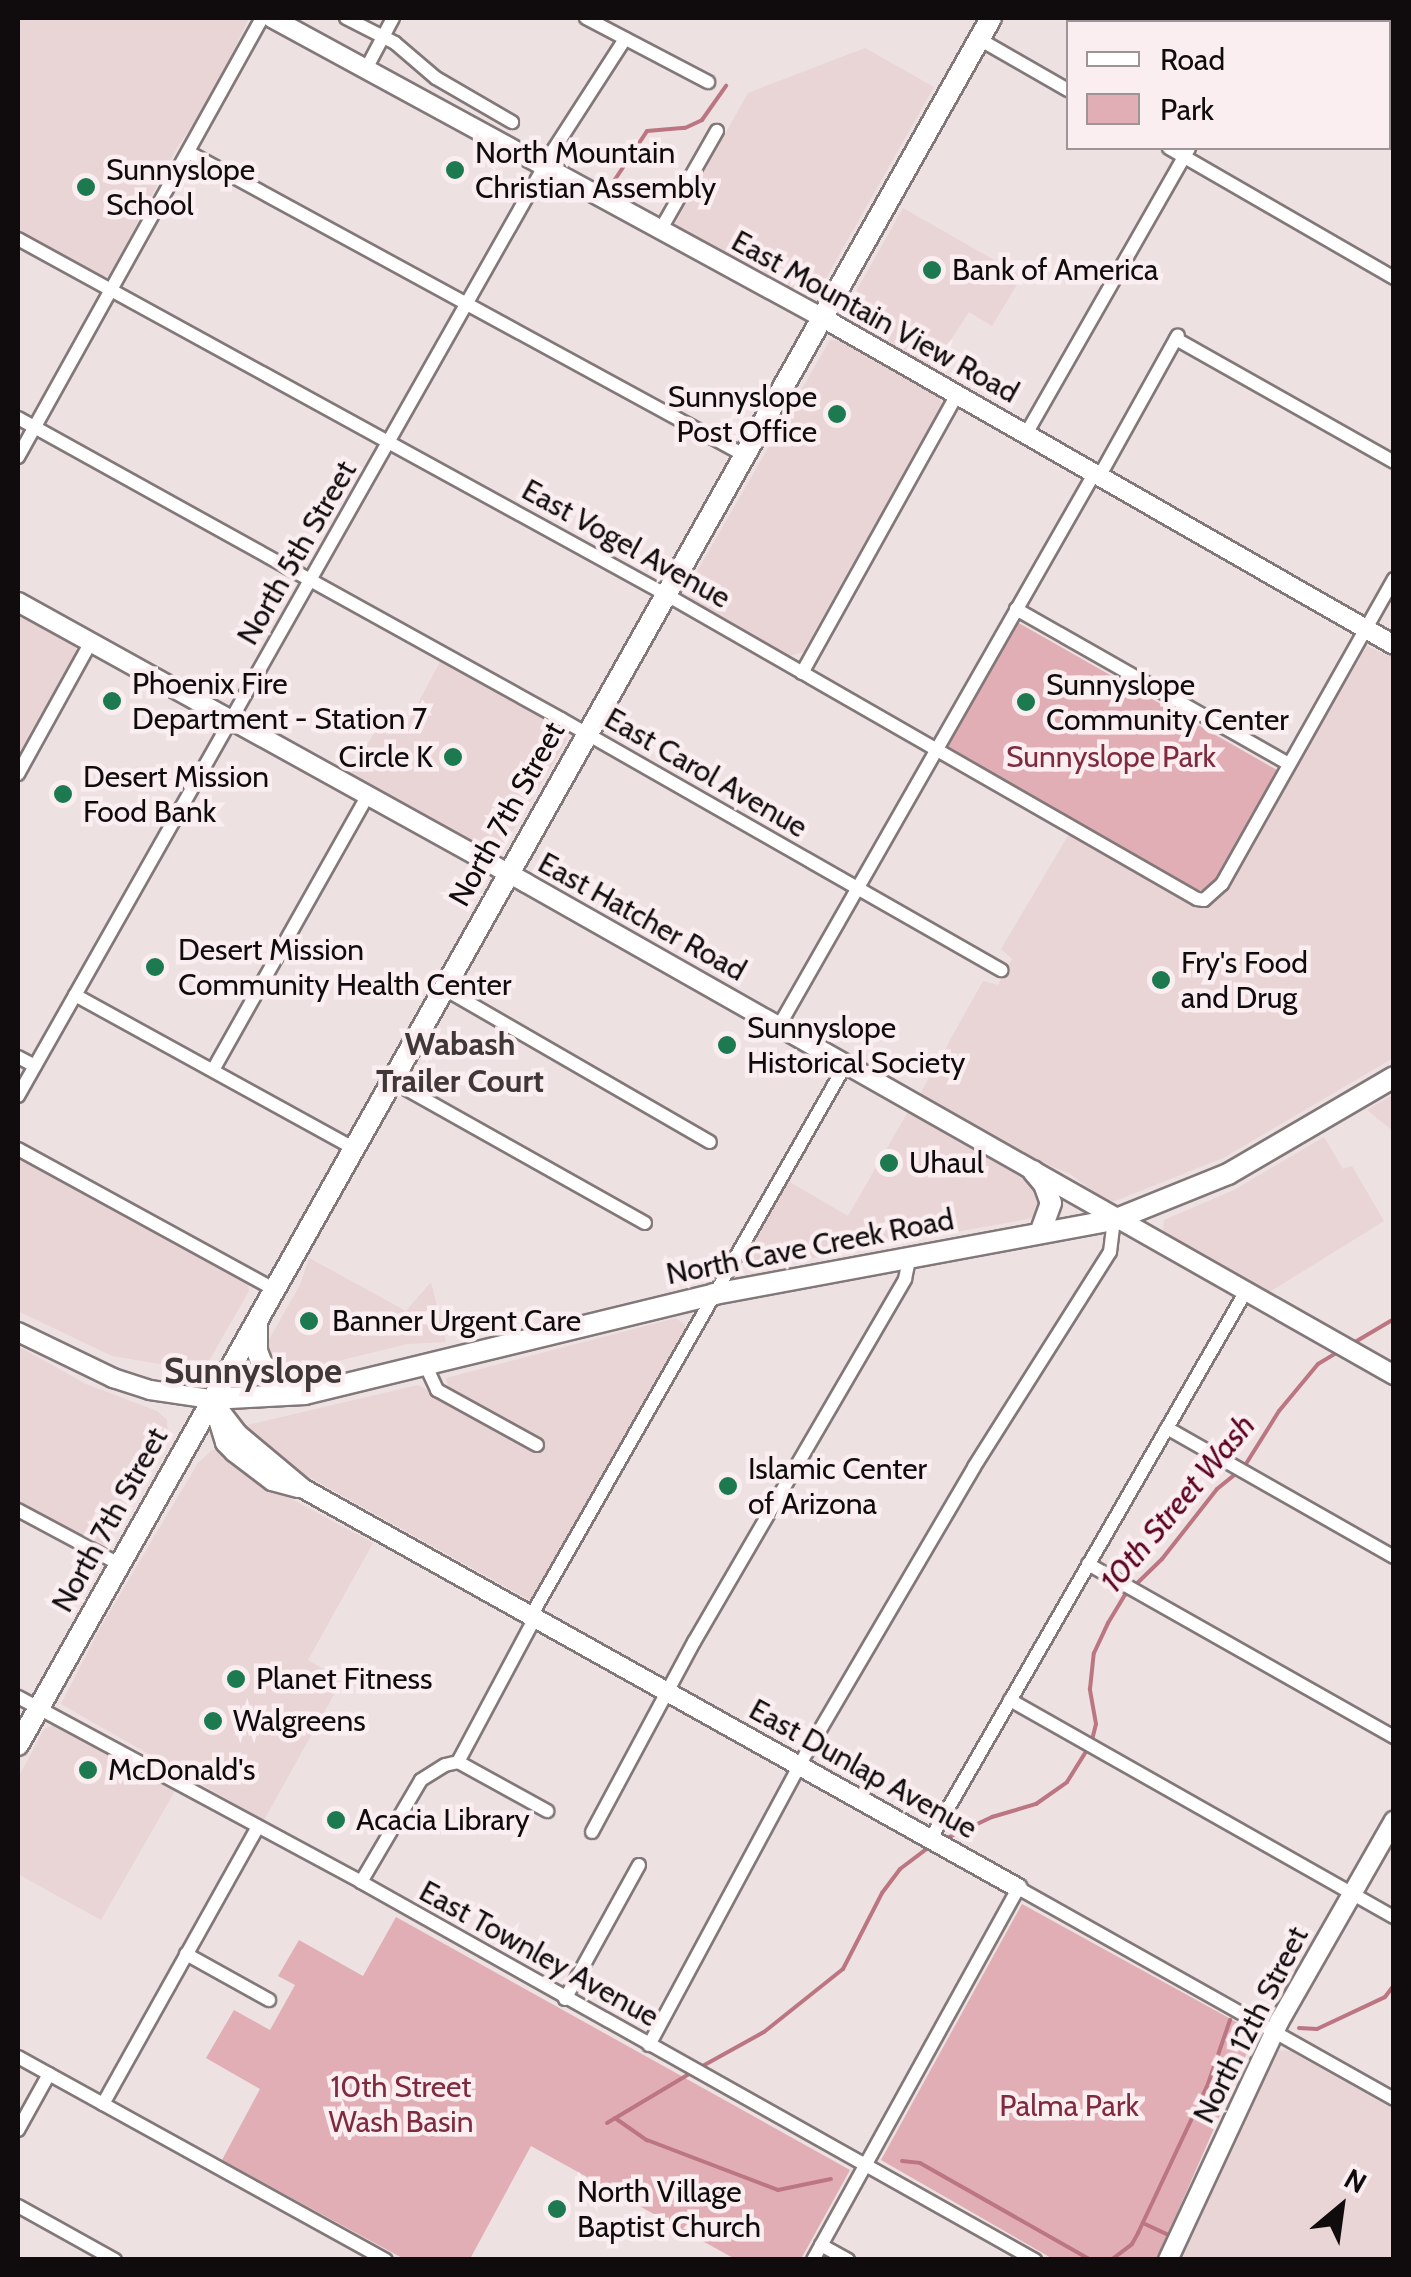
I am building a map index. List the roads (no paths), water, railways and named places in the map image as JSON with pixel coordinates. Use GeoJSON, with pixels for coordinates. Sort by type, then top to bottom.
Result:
{"type":"FeatureCollection","features":[{"type":"Feature","properties":{"kind":"main road","name":"North 7th Street"},"geometry":{"type":"LineString","coordinates":[[18,1745],[992,18]]}},
{"type":"Feature","properties":{"kind":"main road","name":"North Cave Creek Road"},"geometry":{"type":"LineString","coordinates":[[211,1399],[278,1398],[327,1390],[714,1294],[1114,1220],[1228,1174],[1394,1076]]}},
{"type":"Feature","properties":{"kind":"main road"},"geometry":{"type":"LineString","coordinates":[[1033,1171],[1052,1202],[1040,1233]]}},
{"type":"Feature","properties":{"kind":"main road"},"geometry":{"type":"LineString","coordinates":[[258,1316],[255,1336],[262,1364],[291,1383],[327,1390]]}},
{"type":"Feature","properties":{"kind":"street"},"geometry":{"type":"LineString","coordinates":[[18,457],[262,18]]}},
{"type":"Feature","properties":{"kind":"street","name":"East Mountain View Road"},"geometry":{"type":"LineString","coordinates":[[272,18],[823,318],[1394,644]]}},
{"type":"Feature","properties":{"kind":"street"},"geometry":{"type":"LineString","coordinates":[[346,18],[381,36],[436,78],[512,122]]}},
{"type":"Feature","properties":{"kind":"street"},"geometry":{"type":"LineString","coordinates":[[366,69],[393,18]]}},
{"type":"Feature","properties":{"kind":"street"},"geometry":{"type":"LineString","coordinates":[[586,18],[708,82]]}},
{"type":"Feature","properties":{"kind":"street","name":"North 5th Street"},"geometry":{"type":"LineString","coordinates":[[18,1096],[545,165],[626,39]]}},
{"type":"Feature","properties":{"kind":"street"},"geometry":{"type":"LineString","coordinates":[[979,39],[1066,89]]}},
{"type":"Feature","properties":{"kind":"street"},"geometry":{"type":"LineString","coordinates":[[661,229],[717,131]]}},
{"type":"Feature","properties":{"kind":"street"},"geometry":{"type":"LineString","coordinates":[[190,152],[744,455]]}},
{"type":"Feature","properties":{"kind":"street"},"geometry":{"type":"LineString","coordinates":[[1026,434],[1186,152],[1394,278]]}},
{"type":"Feature","properties":{"kind":"street","name":"East Vogel Avenue"},"geometry":{"type":"LineString","coordinates":[[18,239],[667,595],[1204,900],[1222,884],[1288,764]]}},
{"type":"Feature","properties":{"kind":"street"},"geometry":{"type":"LineString","coordinates":[[779,1026],[1016,609],[1177,337],[1394,462]]}},
{"type":"Feature","properties":{"kind":"street"},"geometry":{"type":"LineString","coordinates":[[802,673],[957,394]]}},
{"type":"Feature","properties":{"kind":"street","name":"East Carol Avenue"},"geometry":{"type":"LineString","coordinates":[[18,418],[1001,970]]}},
{"type":"Feature","properties":{"kind":"street"},"geometry":{"type":"LineString","coordinates":[[1016,609],[1288,764],[1394,578]]}},
{"type":"Feature","properties":{"kind":"street","name":"East Hatcher Road"},"geometry":{"type":"LineString","coordinates":[[18,602],[508,873],[1114,1220],[1394,1374]]}},
{"type":"Feature","properties":{"kind":"street"},"geometry":{"type":"LineString","coordinates":[[18,774],[91,642]]}},
{"type":"Feature","properties":{"kind":"street"},"geometry":{"type":"LineString","coordinates":[[213,1070],[368,795]]}},
{"type":"Feature","properties":{"kind":"street"},"geometry":{"type":"LineString","coordinates":[[443,988],[710,1142]]}},
{"type":"Feature","properties":{"kind":"street"},"geometry":{"type":"LineString","coordinates":[[75,994],[354,1149]]}},
{"type":"Feature","properties":{"kind":"street"},"geometry":{"type":"LineString","coordinates":[[18,1056],[35,1066]]}},
{"type":"Feature","properties":{"kind":"street"},"geometry":{"type":"LineString","coordinates":[[458,1762],[533,1617],[846,1064]]}},
{"type":"Feature","properties":{"kind":"street"},"geometry":{"type":"LineString","coordinates":[[392,1080],[644,1223]]}},
{"type":"Feature","properties":{"kind":"street"},"geometry":{"type":"LineString","coordinates":[[18,1149],[274,1289]]}},
{"type":"Feature","properties":{"kind":"street"},"geometry":{"type":"LineString","coordinates":[[649,2045],[808,1752],[974,1467],[1110,1252],[1114,1220]]}},
{"type":"Feature","properties":{"kind":"street"},"geometry":{"type":"LineString","coordinates":[[592,1832],[905,1280],[910,1255]]}},
{"type":"Feature","properties":{"kind":"street"},"geometry":{"type":"LineString","coordinates":[[931,1838],[1246,1291]]}},
{"type":"Feature","properties":{"kind":"street"},"geometry":{"type":"LineString","coordinates":[[18,1332],[113,1378],[150,1390],[211,1399]]}},
{"type":"Feature","properties":{"kind":"street"},"geometry":{"type":"LineString","coordinates":[[425,1364],[437,1390],[537,1445]]}},
{"type":"Feature","properties":{"kind":"street","name":"East Dunlap Avenue"},"geometry":{"type":"LineString","coordinates":[[211,1399],[238,1434],[304,1489],[1394,2098]]}},
{"type":"Feature","properties":{"kind":"street"},"geometry":{"type":"LineString","coordinates":[[1167,1428],[1394,1557]]}},
{"type":"Feature","properties":{"kind":"street"},"geometry":{"type":"LineString","coordinates":[[18,1510],[121,1565]]}},
{"type":"Feature","properties":{"kind":"street"},"geometry":{"type":"LineString","coordinates":[[1088,1564],[1394,1737]]}},
{"type":"Feature","properties":{"kind":"street","name":"East Townley Avenue"},"geometry":{"type":"LineString","coordinates":[[18,1697],[360,1882],[1035,2260]]}},
{"type":"Feature","properties":{"kind":"street"},"geometry":{"type":"LineString","coordinates":[[1010,1700],[1394,1917]]}},
{"type":"Feature","properties":{"kind":"street"},"geometry":{"type":"LineString","coordinates":[[360,1882],[421,1780],[445,1764],[458,1762],[547,1811]]}},
{"type":"Feature","properties":{"kind":"street","name":"North 12th Street"},"geometry":{"type":"LineString","coordinates":[[1168,2260],[1274,2032],[1394,1820]]}},
{"type":"Feature","properties":{"kind":"street"},"geometry":{"type":"LineString","coordinates":[[103,2104],[258,1827]]}},
{"type":"Feature","properties":{"kind":"street"},"geometry":{"type":"LineString","coordinates":[[565,1999],[639,1865]]}},
{"type":"Feature","properties":{"kind":"street"},"geometry":{"type":"LineString","coordinates":[[813,2260],[1018,1888]]}},
{"type":"Feature","properties":{"kind":"street"},"geometry":{"type":"LineString","coordinates":[[186,1954],[269,2000]]}},
{"type":"Feature","properties":{"kind":"street"},"geometry":{"type":"LineString","coordinates":[[18,2057],[386,2260]]}},
{"type":"Feature","properties":{"kind":"street"},"geometry":{"type":"LineString","coordinates":[[18,2130],[49,2074]]}},
{"type":"Feature","properties":{"kind":"street"},"geometry":{"type":"LineString","coordinates":[[18,2206],[115,2260]]}},
{"type":"Feature","properties":{"kind":"street"},"geometry":{"type":"LineString","coordinates":[[821,2245],[848,2260]]}},
{"type":"Feature","properties":{"kind":"waterway"},"geometry":{"type":"LineString","coordinates":[[610,187],[647,131],[685,128],[702,120],[726,86]]}},
{"type":"Feature","properties":{"kind":"waterway","name":"10th Street Wash"},"geometry":{"type":"LineString","coordinates":[[1350,1345],[1394,1319]]}},
{"type":"Feature","properties":{"kind":"waterway","name":"10th Street Wash"},"geometry":{"type":"LineString","coordinates":[[1244,1467],[1279,1411],[1318,1364],[1338,1352]]}},
{"type":"Feature","properties":{"kind":"waterway","name":"10th Street Wash"},"geometry":{"type":"LineString","coordinates":[[1092,1740],[1096,1724],[1090,1689],[1094,1653],[1108,1623],[1125,1595],[1162,1559],[1217,1489],[1237,1473]]}},
{"type":"Feature","properties":{"kind":"waterway","name":"10th Street Wash"},"geometry":{"type":"LineString","coordinates":[[945,1839],[992,1817],[1036,1804],[1067,1782],[1088,1749]]}},
{"type":"Feature","properties":{"kind":"waterway","name":"10th Street Wash"},"geometry":{"type":"LineString","coordinates":[[699,2068],[764,2032],[843,1969],[882,1893],[900,1869],[932,1845]]}},
{"type":"Feature","properties":{"kind":"waterway"},"geometry":{"type":"LineString","coordinates":[[1299,2028],[1317,2029],[1385,1997],[1394,1985]]}},
{"type":"Feature","properties":{"kind":"waterway"},"geometry":{"type":"LineString","coordinates":[[1111,2260],[1132,2244],[1138,2233],[1208,2084],[1230,2020]]}},
{"type":"Feature","properties":{"kind":"waterway","name":"10th Street Wash"},"geometry":{"type":"LineString","coordinates":[[607,2123],[691,2073]]}},
{"type":"Feature","properties":{"kind":"waterway","name":"10th Street Wash"},"geometry":{"type":"LineString","coordinates":[[615,2118],[647,2140],[778,2190],[831,2179]]}},
{"type":"Feature","properties":{"kind":"waterway"},"geometry":{"type":"LineString","coordinates":[[902,2161],[920,2163],[1091,2260]]}},
{"type":"Feature","properties":{"kind":"waterway"},"geometry":{"type":"LineString","coordinates":[[1145,2224],[1173,2237]]}},
{"type":"Feature","properties":{"kind":"place","name":"North Mountain Christian Assembly"},"geometry":{"type":"Point","coordinates":[455,170]}},
{"type":"Feature","properties":{"kind":"place","name":"Sunnyslope School"},"geometry":{"type":"Point","coordinates":[86,187]}},
{"type":"Feature","properties":{"kind":"place","name":"Bank of America"},"geometry":{"type":"Point","coordinates":[932,270]}},
{"type":"Feature","properties":{"kind":"place","name":"Sunnyslope Post Office"},"geometry":{"type":"Point","coordinates":[837,414]}},
{"type":"Feature","properties":{"kind":"place","name":"Phoenix Fire Department - Station 7"},"geometry":{"type":"Point","coordinates":[112,701]}},
{"type":"Feature","properties":{"kind":"place","name":"Sunnyslope Community Center"},"geometry":{"type":"Point","coordinates":[1026,702]}},
{"type":"Feature","properties":{"kind":"place","name":"Circle K"},"geometry":{"type":"Point","coordinates":[453,757]}},
{"type":"Feature","properties":{"kind":"place","name":"Desert Mission Food Bank"},"geometry":{"type":"Point","coordinates":[63,794]}},
{"type":"Feature","properties":{"kind":"place","name":"Desert Mission Community Health Center"},"geometry":{"type":"Point","coordinates":[155,967]}},
{"type":"Feature","properties":{"kind":"place","name":"Fry's Food and Drug"},"geometry":{"type":"Point","coordinates":[1161,980]}},
{"type":"Feature","properties":{"kind":"place","name":"Sunnyslope Historical Society"},"geometry":{"type":"Point","coordinates":[727,1045]}},
{"type":"Feature","properties":{"kind":"place","name":"Uhaul"},"geometry":{"type":"Point","coordinates":[889,1163]}},
{"type":"Feature","properties":{"kind":"place","name":"Banner Urgent Care"},"geometry":{"type":"Point","coordinates":[309,1321]}},
{"type":"Feature","properties":{"kind":"place","name":"Islamic Center of Arizona"},"geometry":{"type":"Point","coordinates":[728,1486]}},
{"type":"Feature","properties":{"kind":"place","name":"Planet Fitness"},"geometry":{"type":"Point","coordinates":[236,1679]}},
{"type":"Feature","properties":{"kind":"place","name":"Walgreens"},"geometry":{"type":"Point","coordinates":[213,1721]}},
{"type":"Feature","properties":{"kind":"place","name":"McDonald's"},"geometry":{"type":"Point","coordinates":[88,1770]}},
{"type":"Feature","properties":{"kind":"place","name":"Acacia Library"},"geometry":{"type":"Point","coordinates":[336,1820]}},
{"type":"Feature","properties":{"kind":"place","name":"North Village Baptist Church"},"geometry":{"type":"Point","coordinates":[557,2209]}},
{"type":"Feature","properties":{"kind":"district","name":"Wabash Trailer Court"},"geometry":{"type":"Point","coordinates":[460,1064]}},
{"type":"Feature","properties":{"kind":"district","name":"Sunnyslope"},"geometry":{"type":"Point","coordinates":[253,1371]}},
{"type":"Feature","properties":{"kind":"park label","name":"Sunnyslope Park"},"geometry":{"type":"Point","coordinates":[1111,757]}},
{"type":"Feature","properties":{"kind":"park label","name":"10th Street Wash Basin"},"geometry":{"type":"Point","coordinates":[401,2104]}},
{"type":"Feature","properties":{"kind":"park label","name":"Palma Park"},"geometry":{"type":"Point","coordinates":[1069,2106]}}]}
